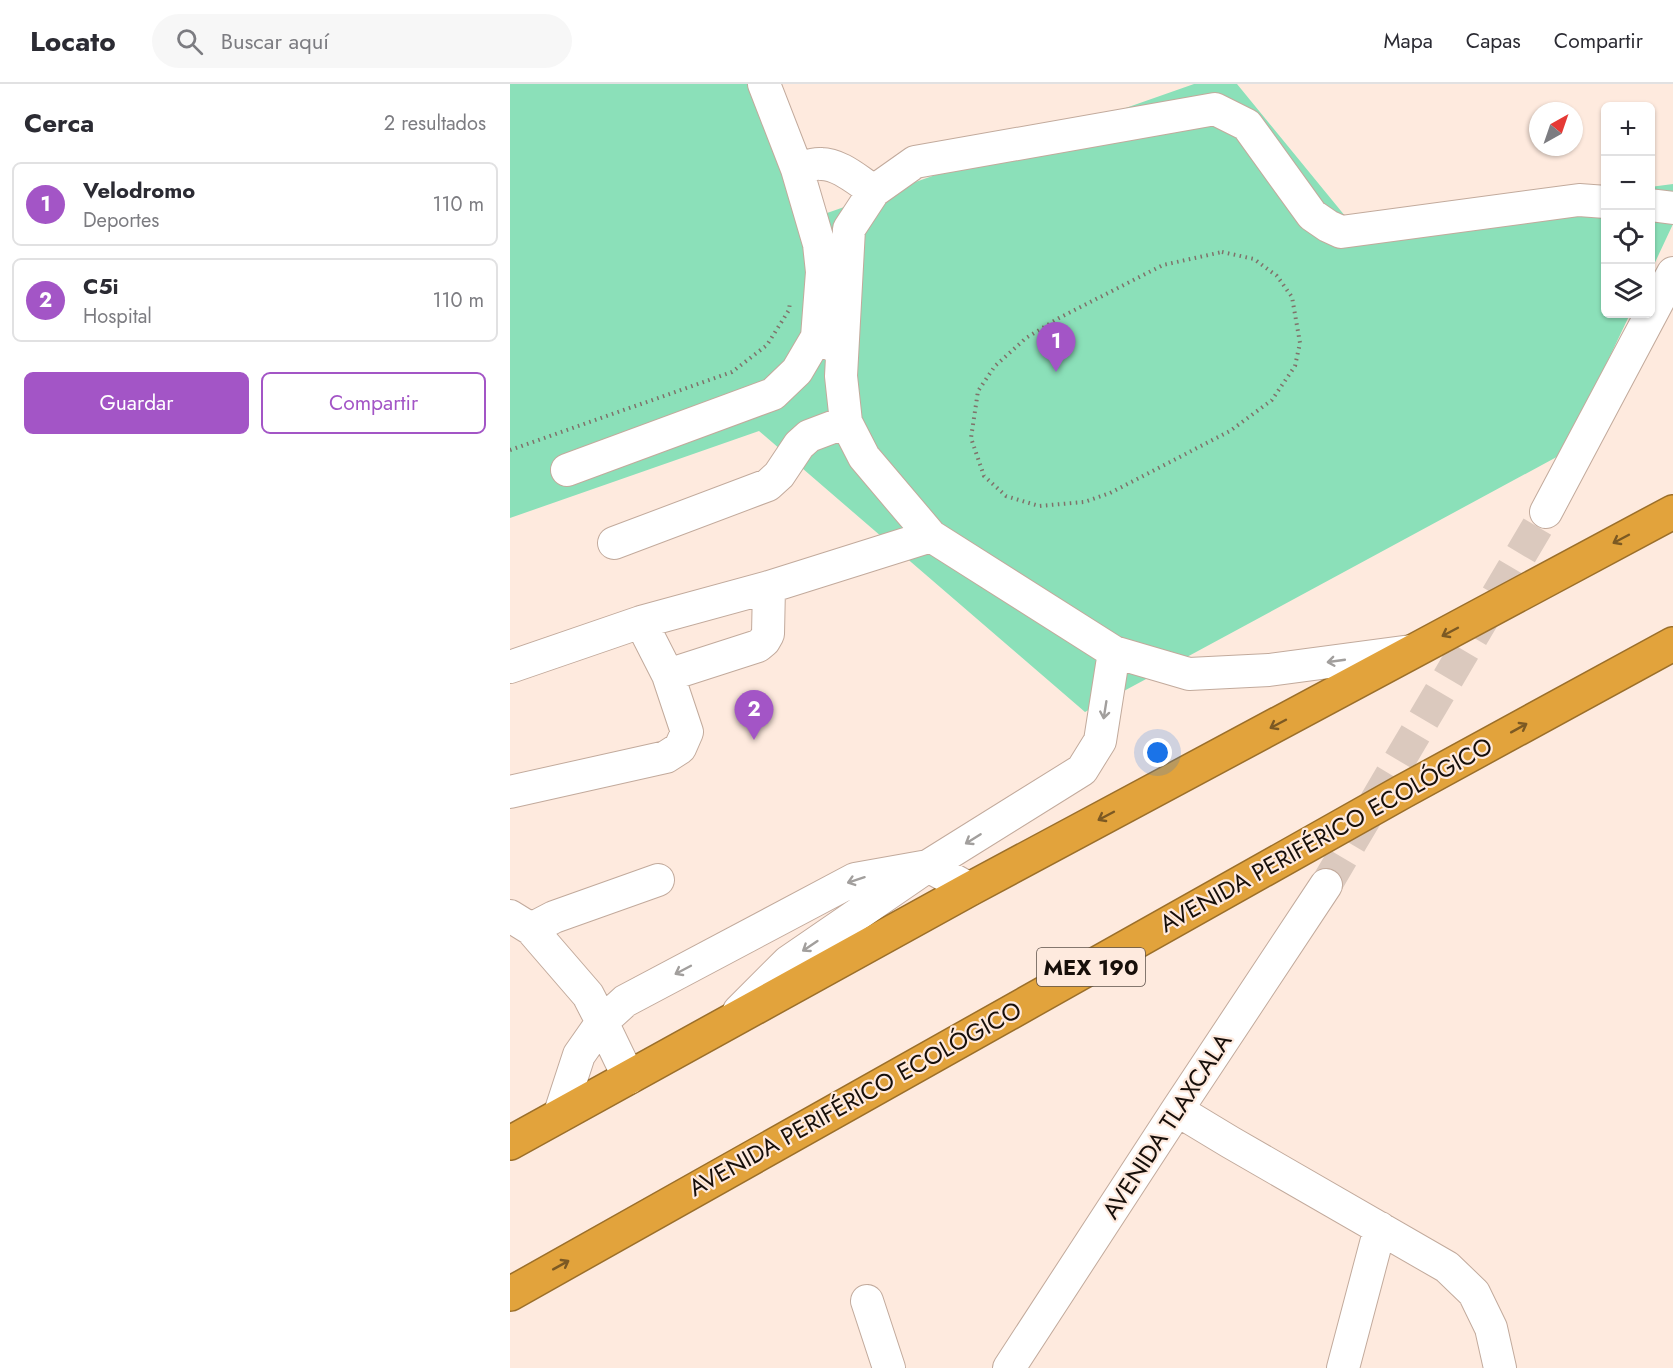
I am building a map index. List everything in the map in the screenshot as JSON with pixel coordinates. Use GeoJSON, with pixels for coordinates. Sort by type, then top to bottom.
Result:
{"type":"FeatureCollection","features":[{"type":"Feature","properties":{"kind":"highway"},"geometry":{"type":"LineString","coordinates":[[510,1143],[970,889],[1673,512]]}},
{"type":"Feature","properties":{"kind":"highway","name":"AVENIDA PERIFÉRICO ECOLÓGICO"},"geometry":{"type":"LineString","coordinates":[[510,1294],[1392,798],[1673,644]]}},
{"type":"Feature","properties":{"kind":"street"},"geometry":{"type":"LineString","coordinates":[[764,84],[797,169],[819,244],[830,344],[841,376],[846,422],[864,457],[931,536],[1114,652],[1189,674],[1269,670],[1415,651]]}},
{"type":"Feature","properties":{"kind":"street"},"geometry":{"type":"LineString","coordinates":[[567,470],[773,394],[830,344],[849,229],[874,191],[915,162],[1215,109],[1248,125],[1312,215],[1341,232],[1579,200],[1601,202]]}},
{"type":"Feature","properties":{"kind":"street"},"geometry":{"type":"LineString","coordinates":[[797,169],[822,164],[835,167],[874,191]]}},
{"type":"Feature","properties":{"kind":"street"},"geometry":{"type":"LineString","coordinates":[[1655,206],[1673,208]]}},
{"type":"Feature","properties":{"kind":"street"},"geometry":{"type":"LineString","coordinates":[[1546,512],[1673,273]]}},
{"type":"Feature","properties":{"kind":"street"},"geometry":{"type":"LineString","coordinates":[[614,543],[768,484],[779,476],[799,445],[808,436],[846,422]]}},
{"type":"Feature","properties":{"kind":"street"},"geometry":{"type":"LineString","coordinates":[[510,667],[641,622],[769,587],[931,536]]}},
{"type":"Feature","properties":{"kind":"street"},"geometry":{"type":"LineString","coordinates":[[668,675],[758,646],[764,641],[768,634],[769,587]]}},
{"type":"Feature","properties":{"kind":"street"},"geometry":{"type":"LineString","coordinates":[[510,792],[666,757],[680,748],[687,732],[668,675],[641,622]]}},
{"type":"Feature","properties":{"kind":"street"},"geometry":{"type":"LineString","coordinates":[[727,1024],[788,962],[928,866],[1082,770],[1100,741],[1114,652]]}},
{"type":"Feature","properties":{"kind":"street"},"geometry":{"type":"LineString","coordinates":[[559,1116],[579,1054],[602,1022],[625,1001],[855,879],[928,866],[970,889]]}},
{"type":"Feature","properties":{"kind":"street"},"geometry":{"type":"LineString","coordinates":[[520,923],[554,917],[658,880]]}},
{"type":"Feature","properties":{"kind":"street","name":"AVENIDA TLAXCALA"},"geometry":{"type":"LineString","coordinates":[[1009,1368],[1326,885]]}},
{"type":"Feature","properties":{"kind":"street"},"geometry":{"type":"LineString","coordinates":[[520,923],[588,995],[629,1078]]}},
{"type":"Feature","properties":{"kind":"street"},"geometry":{"type":"LineString","coordinates":[[1177,1110],[1447,1267],[1474,1293],[1491,1328],[1500,1368]]}},
{"type":"Feature","properties":{"kind":"street"},"geometry":{"type":"LineString","coordinates":[[1343,1368],[1380,1228]]}},
{"type":"Feature","properties":{"kind":"street"},"geometry":{"type":"LineString","coordinates":[[867,1301],[889,1368]]}},
{"type":"Feature","properties":{"kind":"path"},"geometry":{"type":"LineString","coordinates":[[1222,252],[1254,260],[1277,276],[1292,297],[1300,343],[1294,366],[1272,400],[1230,431],[1110,493],[1084,502],[1038,506],[1006,496],[984,476],[971,438],[978,391],[995,366],[1026,338],[1059,318],[1163,265],[1222,252]]}},
{"type":"Feature","properties":{"kind":"path"},"geometry":{"type":"LineString","coordinates":[[510,450],[732,372],[767,345],[789,310],[790,301]]}},
{"type":"Feature","properties":{"kind":"green space"},"geometry":{"type":"Polygon","coordinates":[[[510,84],[762,84],[810,219],[1194,84],[1237,84],[1350,222],[1601,192],[1601,318],[1628,318],[1564,453],[1085,712],[759,431],[510,518],[510,84]]]}},
{"type":"Feature","properties":{"kind":"green space"},"geometry":{"type":"Polygon","coordinates":[[[1673,184],[1673,224],[1655,262],[1655,210],[1655,186],[1673,184]]]}},
{"type":"Feature","properties":{"kind":"tunnel"},"geometry":{"type":"LineString","coordinates":[[1326,885],[1546,512]]}},
{"type":"Feature","properties":{"kind":"place","name":"Velodromo"},"geometry":{"type":"Point","coordinates":[1056,372]}},
{"type":"Feature","properties":{"kind":"place","name":"C5i"},"geometry":{"type":"Point","coordinates":[754,740]}}]}
